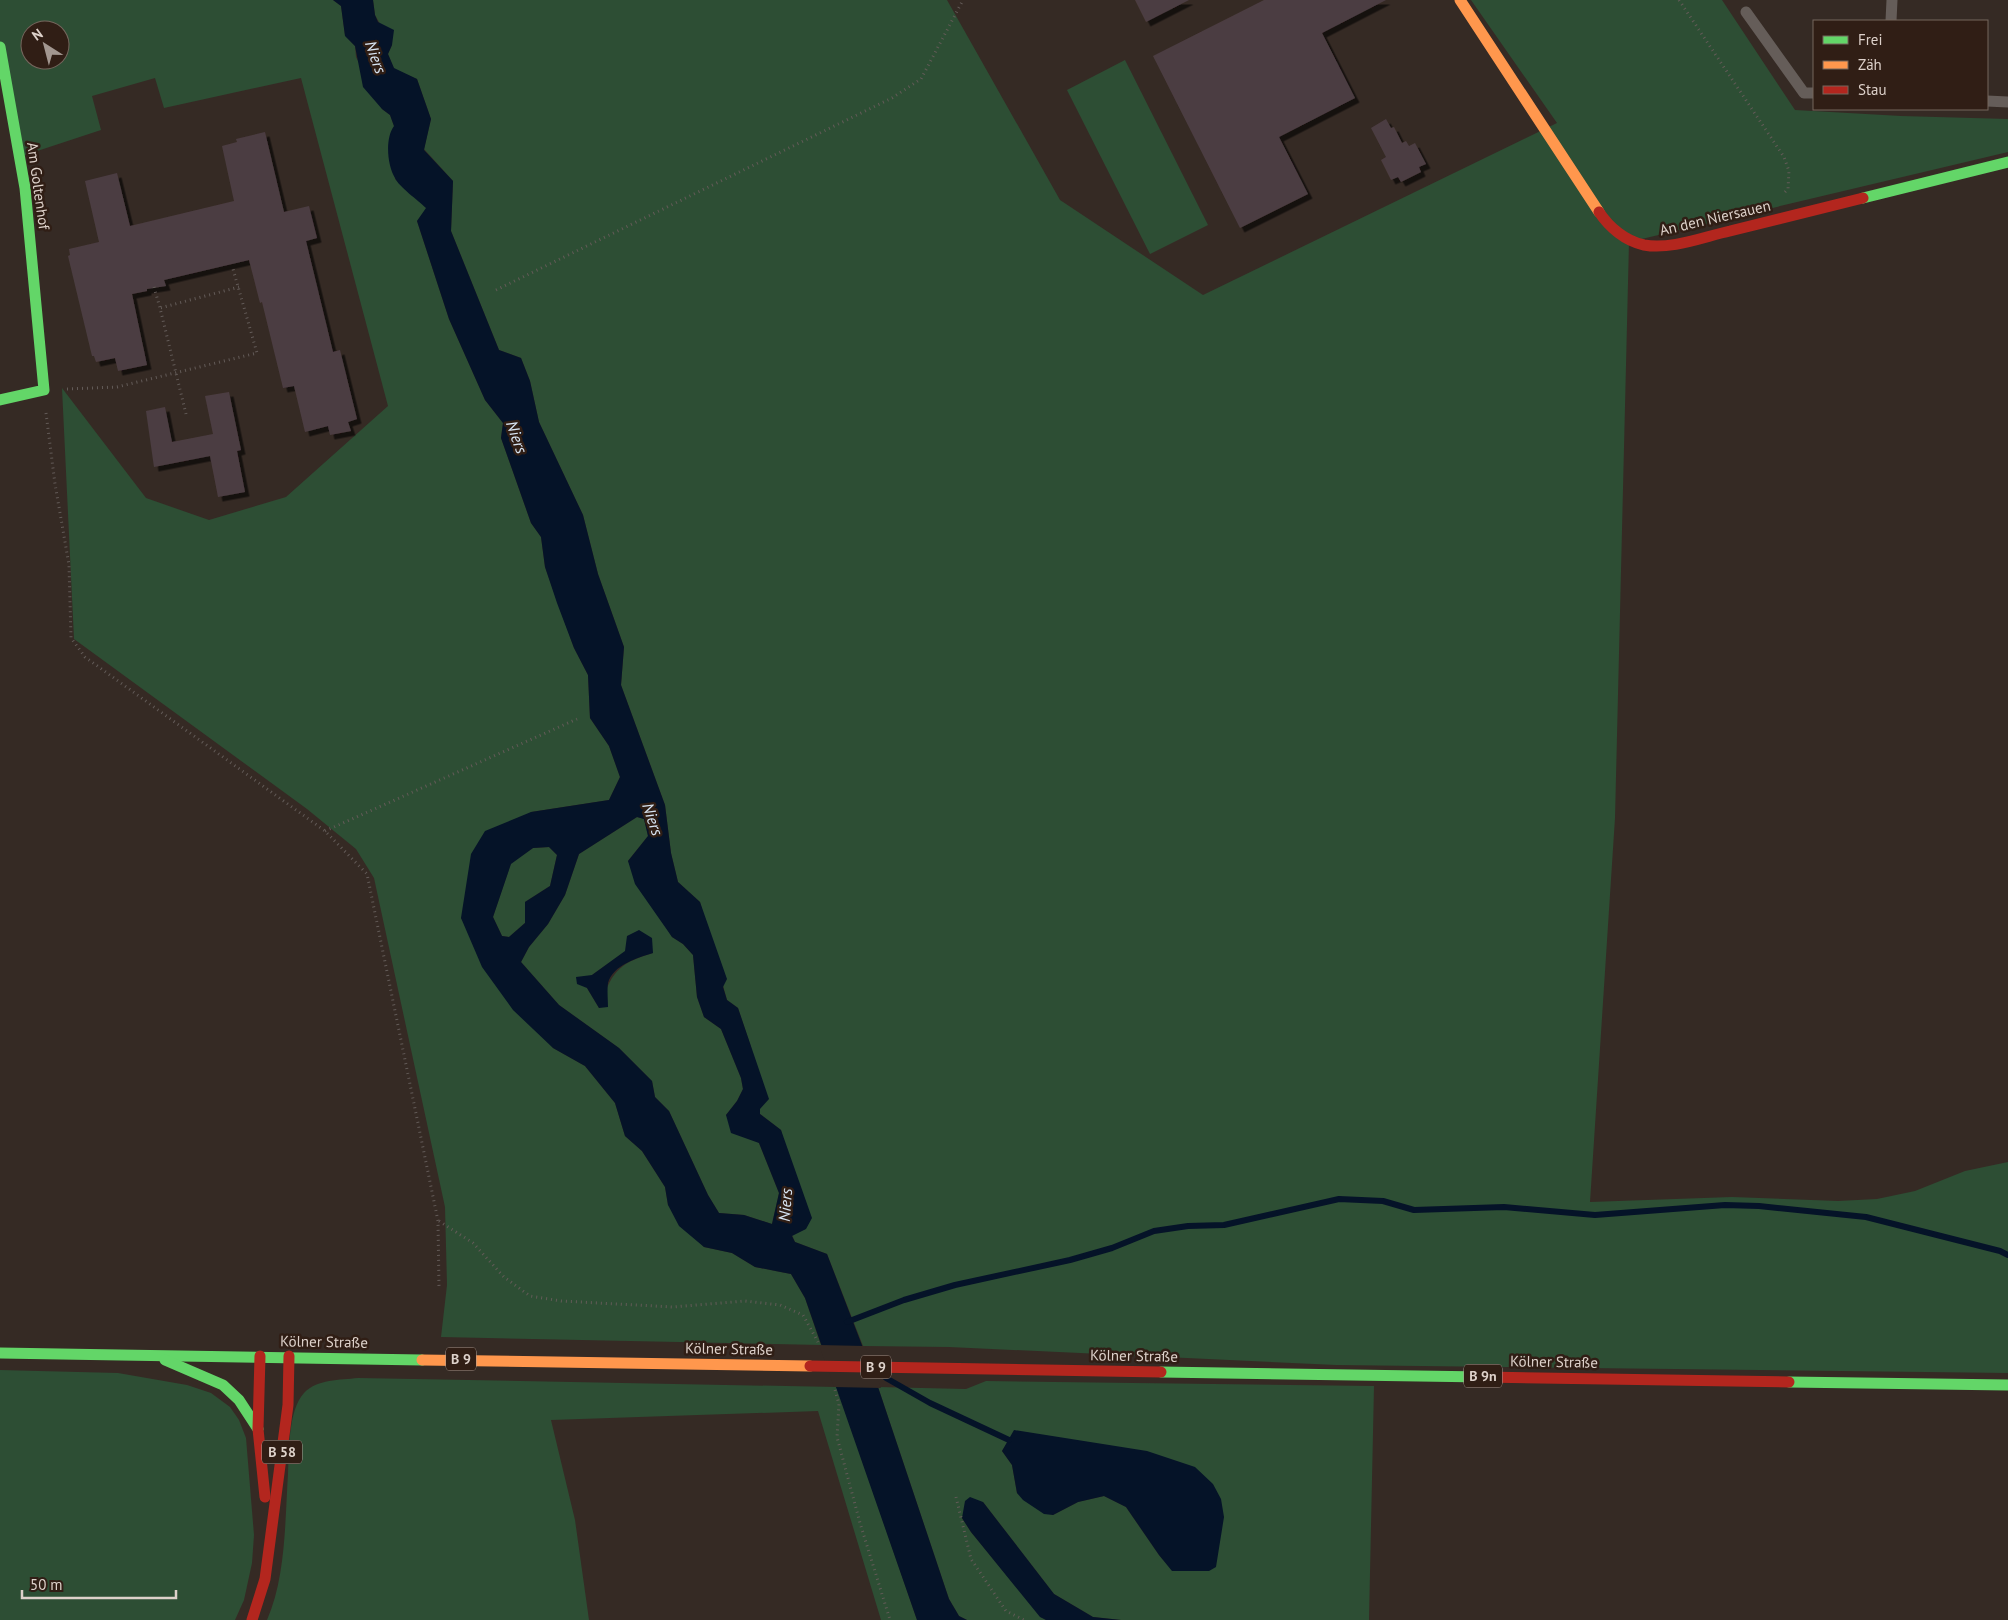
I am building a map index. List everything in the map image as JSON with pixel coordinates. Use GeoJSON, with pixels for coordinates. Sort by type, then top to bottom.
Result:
{"type":"FeatureCollection","features":[{"type":"Feature","properties":{"kind":"main road","name":"An den Niersauen"},"geometry":{"type":"LineString","coordinates":[[1460,0],[1605,221],[1619,236],[1636,244],[1656,248],[2008,162]]}},
{"type":"Feature","properties":{"kind":"main road","name":"Am Goltenhof"},"geometry":{"type":"LineString","coordinates":[[0,47],[25,188],[44,390]]}},
{"type":"Feature","properties":{"kind":"main road"},"geometry":{"type":"LineString","coordinates":[[0,400],[44,390]]}},
{"type":"Feature","properties":{"kind":"main road","name":"B 9"},"geometry":{"type":"LineString","coordinates":[[0,1353],[260,1356]]}},
{"type":"Feature","properties":{"kind":"main road"},"geometry":{"type":"LineString","coordinates":[[154,1355],[223,1386],[238,1400],[258,1429]]}},
{"type":"Feature","properties":{"kind":"main road","name":"Kölner Straße"},"geometry":{"type":"LineString","coordinates":[[260,1356],[2008,1385]]}},
{"type":"Feature","properties":{"kind":"main road","name":"B 58"},"geometry":{"type":"LineString","coordinates":[[260,1356],[258,1429],[269,1546]]}},
{"type":"Feature","properties":{"kind":"main road","name":"B 58"},"geometry":{"type":"LineString","coordinates":[[252,1620],[264,1579],[269,1546],[288,1405],[289,1356]]}},
{"type":"Feature","properties":{"kind":"lane"},"geometry":{"type":"LineString","coordinates":[[1891,20],[1892,0]]}},
{"type":"Feature","properties":{"kind":"lane"},"geometry":{"type":"LineString","coordinates":[[1746,12],[1804,93],[1813,93]]}},
{"type":"Feature","properties":{"kind":"lane"},"geometry":{"type":"LineString","coordinates":[[1988,101],[2008,102]]}},
{"type":"Feature","properties":{"kind":"path"},"geometry":{"type":"LineString","coordinates":[[496,290],[892,98],[921,79],[963,0]]}},
{"type":"Feature","properties":{"kind":"path"},"geometry":{"type":"LineString","coordinates":[[1679,0],[1784,157],[1789,171],[1788,189],[1781,196]]}},
{"type":"Feature","properties":{"kind":"path"},"geometry":{"type":"LineString","coordinates":[[233,268],[257,353],[117,387],[44,390],[55,484],[69,565],[71,638],[85,657],[324,831],[367,874],[438,1221],[439,1287]]}},
{"type":"Feature","properties":{"kind":"path"},"geometry":{"type":"LineString","coordinates":[[154,287],[186,414]]}},
{"type":"Feature","properties":{"kind":"path"},"geometry":{"type":"LineString","coordinates":[[160,308],[239,287]]}},
{"type":"Feature","properties":{"kind":"path"},"geometry":{"type":"LineString","coordinates":[[324,831],[576,719]]}},
{"type":"Feature","properties":{"kind":"path"},"geometry":{"type":"LineString","coordinates":[[956,1497],[971,1558],[1006,1611],[1024,1620]]}},
{"type":"Feature","properties":{"kind":"green space"},"geometry":{"type":"Polygon","coordinates":[[[0,0],[333,0],[341,6],[345,35],[355,46],[356,57],[382,109],[390,115],[394,126],[395,179],[427,208],[417,221],[449,319],[485,400],[503,423],[501,438],[531,523],[541,537],[545,567],[574,648],[588,675],[590,718],[609,746],[620,777],[609,800],[531,812],[461,918],[553,1048],[585,1066],[615,1103],[625,1136],[642,1151],[665,1187],[668,1205],[704,1247],[732,1253],[755,1267],[791,1274],[805,1298],[821,1345],[441,1337],[447,1285],[445,1207],[374,878],[356,849],[307,809],[74,639],[62,388],[146,498],[209,520],[286,497],[388,406],[301,78],[164,108],[155,78],[92,96],[101,130],[19,157],[0,48],[0,0]]]}},
{"type":"Feature","properties":{"kind":"green space"},"geometry":{"type":"Polygon","coordinates":[[[373,0],[947,0],[1060,200],[1203,295],[1557,123],[1471,0],[1722,0],[1795,110],[1901,116],[2008,119],[2008,152],[1629,242],[1615,818],[1590,1202],[1732,1197],[1838,1201],[1877,1199],[1915,1191],[1965,1171],[2008,1162],[2008,1373],[1336,1365],[949,1347],[863,1346],[827,1254],[795,1242],[792,1235],[805,1229],[781,1130],[760,1114],[751,1047],[738,1008],[727,1000],[700,902],[678,882],[671,853],[665,805],[621,685],[624,647],[598,574],[583,515],[539,422],[530,381],[521,358],[499,350],[451,231],[453,181],[424,149],[431,119],[417,79],[394,69],[388,54],[392,45],[375,15],[373,0]]]}},
{"type":"Feature","properties":{"kind":"green space"},"geometry":{"type":"Polygon","coordinates":[[[1125,60],[1208,225],[1150,254],[1067,90],[1125,60]]]}},
{"type":"Feature","properties":{"kind":"green space"},"geometry":{"type":"Polygon","coordinates":[[[637,817],[644,819],[648,836],[628,861],[672,937],[683,944],[693,955],[697,997],[704,1017],[721,1029],[741,1078],[743,1089],[737,1101],[726,1115],[759,1143],[779,1193],[772,1224],[744,1215],[719,1213],[708,1195],[669,1111],[655,1097],[652,1081],[619,1048],[559,1005],[521,962],[529,947],[548,924],[565,895],[579,854],[637,817]],[[626,951],[592,975],[587,988],[599,1008],[612,978],[617,972],[631,961],[653,953],[626,951]]]}},
{"type":"Feature","properties":{"kind":"green space"},"geometry":{"type":"Polygon","coordinates":[[[549,847],[557,855],[550,886],[525,902],[525,923],[509,937],[502,936],[493,917],[511,863],[533,848],[549,847]]]}},
{"type":"Feature","properties":{"kind":"green space"},"geometry":{"type":"Polygon","coordinates":[[[0,1370],[118,1373],[187,1385],[211,1393],[230,1407],[239,1420],[246,1438],[254,1535],[252,1563],[244,1600],[235,1620],[0,1620],[0,1370]]]}},
{"type":"Feature","properties":{"kind":"green space"},"geometry":{"type":"Polygon","coordinates":[[[358,1378],[837,1387],[917,1620],[881,1620],[818,1411],[551,1420],[575,1520],[589,1620],[267,1620],[278,1586],[284,1548],[289,1443],[295,1410],[299,1400],[309,1388],[329,1381],[358,1378]]]}},
{"type":"Feature","properties":{"kind":"green space"},"geometry":{"type":"Polygon","coordinates":[[[986,1381],[1374,1386],[1369,1620],[1121,1620],[1093,1617],[1054,1594],[983,1502],[962,1518],[971,1532],[1040,1616],[1046,1620],[967,1620],[959,1616],[949,1599],[878,1387],[966,1389],[986,1381]],[[1009,1440],[1002,1451],[1012,1465],[1017,1493],[1053,1515],[1078,1502],[1104,1496],[1126,1507],[1159,1555],[1172,1570],[1224,1517],[1009,1440]]]}},
{"type":"Feature","properties":{"kind":"water","name":"Niers"},"geometry":{"type":"Polygon","coordinates":[[[333,0],[373,0],[378,22],[394,30],[392,45],[388,54],[394,68],[417,79],[431,119],[424,150],[453,181],[451,231],[499,350],[521,358],[530,381],[539,422],[583,515],[598,574],[624,647],[621,685],[665,805],[671,853],[678,882],[700,902],[727,979],[723,987],[727,1000],[738,1008],[769,1099],[760,1109],[760,1114],[781,1130],[812,1218],[806,1229],[792,1236],[795,1242],[827,1254],[878,1387],[949,1599],[959,1616],[967,1620],[917,1620],[805,1298],[791,1274],[755,1267],[732,1253],[704,1247],[679,1226],[668,1205],[665,1187],[642,1151],[625,1136],[615,1103],[585,1066],[553,1048],[513,1010],[482,967],[461,918],[471,854],[485,831],[531,812],[609,800],[620,777],[609,746],[590,718],[588,675],[574,648],[557,603],[545,567],[541,537],[531,523],[501,438],[503,423],[485,400],[449,319],[417,221],[426,208],[397,182],[392,173],[388,144],[394,126],[390,115],[382,109],[363,87],[355,46],[345,36],[341,6],[333,0]],[[637,817],[579,854],[565,895],[548,924],[529,947],[521,962],[559,1005],[619,1048],[652,1081],[655,1097],[669,1111],[708,1195],[719,1213],[744,1215],[772,1224],[779,1193],[759,1143],[731,1133],[726,1115],[737,1101],[743,1089],[741,1078],[721,1029],[704,1017],[697,997],[693,955],[683,944],[672,937],[635,884],[628,861],[648,836],[644,819],[637,817]],[[549,847],[533,848],[511,864],[493,917],[502,936],[509,937],[525,923],[525,902],[550,886],[557,855],[549,847]]]}},
{"type":"Feature","properties":{"kind":"water"},"geometry":{"type":"Polygon","coordinates":[[[639,930],[652,938],[653,953],[626,963],[615,971],[608,983],[608,1007],[599,1008],[587,988],[577,984],[576,977],[592,975],[625,951],[627,936],[639,930]]]}},
{"type":"Feature","properties":{"kind":"water"},"geometry":{"type":"Polygon","coordinates":[[[1014,1430],[1147,1451],[1195,1467],[1213,1484],[1221,1499],[1224,1517],[1216,1567],[1209,1571],[1172,1571],[1126,1507],[1104,1496],[1078,1502],[1053,1515],[1044,1514],[1023,1500],[1017,1493],[1012,1465],[1002,1451],[1014,1430]]]}},
{"type":"Feature","properties":{"kind":"water"},"geometry":{"type":"Polygon","coordinates":[[[970,1497],[983,1502],[1054,1594],[1093,1617],[1121,1620],[1046,1620],[1040,1617],[971,1532],[962,1518],[965,1501],[970,1497]]]}},
{"type":"Feature","properties":{"kind":"pier"},"geometry":{"type":"Polygon","coordinates":[[[819,1345],[865,1346],[881,1388],[834,1387],[819,1345]]]}},
{"type":"Feature","properties":{"kind":"building"},"geometry":{"type":"Polygon","coordinates":[[[1135,0],[1189,0],[1146,22],[1135,0]]]}},
{"type":"Feature","properties":{"kind":"building"},"geometry":{"type":"Polygon","coordinates":[[[1264,0],[1386,0],[1322,33],[1355,98],[1279,137],[1308,194],[1240,228],[1153,56],[1264,0]]]}},
{"type":"Feature","properties":{"kind":"building"},"geometry":{"type":"Polygon","coordinates":[[[1386,119],[1391,128],[1394,127],[1402,143],[1406,141],[1409,146],[1415,143],[1426,164],[1419,167],[1421,172],[1401,182],[1398,177],[1391,180],[1381,160],[1386,157],[1371,128],[1386,119]]]}},
{"type":"Feature","properties":{"kind":"building"},"geometry":{"type":"Polygon","coordinates":[[[265,132],[284,212],[309,206],[317,238],[306,241],[333,352],[340,350],[357,419],[348,422],[351,431],[330,435],[328,426],[305,432],[294,386],[283,388],[262,302],[260,303],[249,260],[164,280],[166,286],[132,294],[147,365],[118,371],[115,358],[96,362],[94,356],[92,356],[68,256],[70,255],[69,249],[99,242],[85,181],[117,173],[130,226],[234,201],[222,146],[237,142],[236,139],[265,132]]]}},
{"type":"Feature","properties":{"kind":"building"},"geometry":{"type":"Polygon","coordinates":[[[229,392],[241,450],[237,451],[245,492],[218,497],[210,456],[154,467],[146,411],[165,407],[172,442],[213,434],[205,396],[229,392]]]}},
{"type":"Feature","properties":{"kind":"waterway"},"geometry":{"type":"LineString","coordinates":[[847,1322],[904,1300],[955,1285],[1070,1260],[1112,1248],[1154,1231],[1188,1226],[1224,1225],[1339,1199],[1383,1201],[1414,1210],[1504,1207],[1595,1215],[1725,1205],[1759,1206],[1866,1217],[2000,1251],[2008,1255]]}},
{"type":"Feature","properties":{"kind":"waterway"},"geometry":{"type":"LineString","coordinates":[[886,1378],[930,1403],[1009,1440]]}},
{"type":"Feature","properties":{"kind":"traffic: fast"},"geometry":{"type":"LineString","coordinates":[[0,47],[25,188],[44,390],[0,400]]}},
{"type":"Feature","properties":{"kind":"traffic: fast"},"geometry":{"type":"LineString","coordinates":[[1863,198],[2008,162]]}},
{"type":"Feature","properties":{"kind":"traffic: fast"},"geometry":{"type":"LineString","coordinates":[[0,1353],[422,1360]]}},
{"type":"Feature","properties":{"kind":"traffic: fast"},"geometry":{"type":"LineString","coordinates":[[165,1360],[223,1385],[239,1400],[258,1429]]}},
{"type":"Feature","properties":{"kind":"traffic: fast"},"geometry":{"type":"LineString","coordinates":[[1161,1372],[1484,1377]]}},
{"type":"Feature","properties":{"kind":"traffic: fast"},"geometry":{"type":"LineString","coordinates":[[1789,1382],[2008,1385]]}},
{"type":"Feature","properties":{"kind":"traffic: slow"},"geometry":{"type":"LineString","coordinates":[[1460,0],[1599,212]]}},
{"type":"Feature","properties":{"kind":"traffic: slow"},"geometry":{"type":"LineString","coordinates":[[422,1360],[810,1366]]}},
{"type":"Feature","properties":{"kind":"traffic: jam"},"geometry":{"type":"LineString","coordinates":[[1599,212],[1624,237],[1644,245],[1665,246],[1863,198]]}},
{"type":"Feature","properties":{"kind":"traffic: jam"},"geometry":{"type":"LineString","coordinates":[[260,1356],[258,1429],[265,1497]]}},
{"type":"Feature","properties":{"kind":"traffic: jam"},"geometry":{"type":"LineString","coordinates":[[252,1620],[265,1579],[288,1405],[289,1356]]}},
{"type":"Feature","properties":{"kind":"traffic: jam"},"geometry":{"type":"LineString","coordinates":[[810,1366],[1161,1372]]}},
{"type":"Feature","properties":{"kind":"traffic: jam"},"geometry":{"type":"LineString","coordinates":[[1484,1377],[1789,1382]]}}]}
